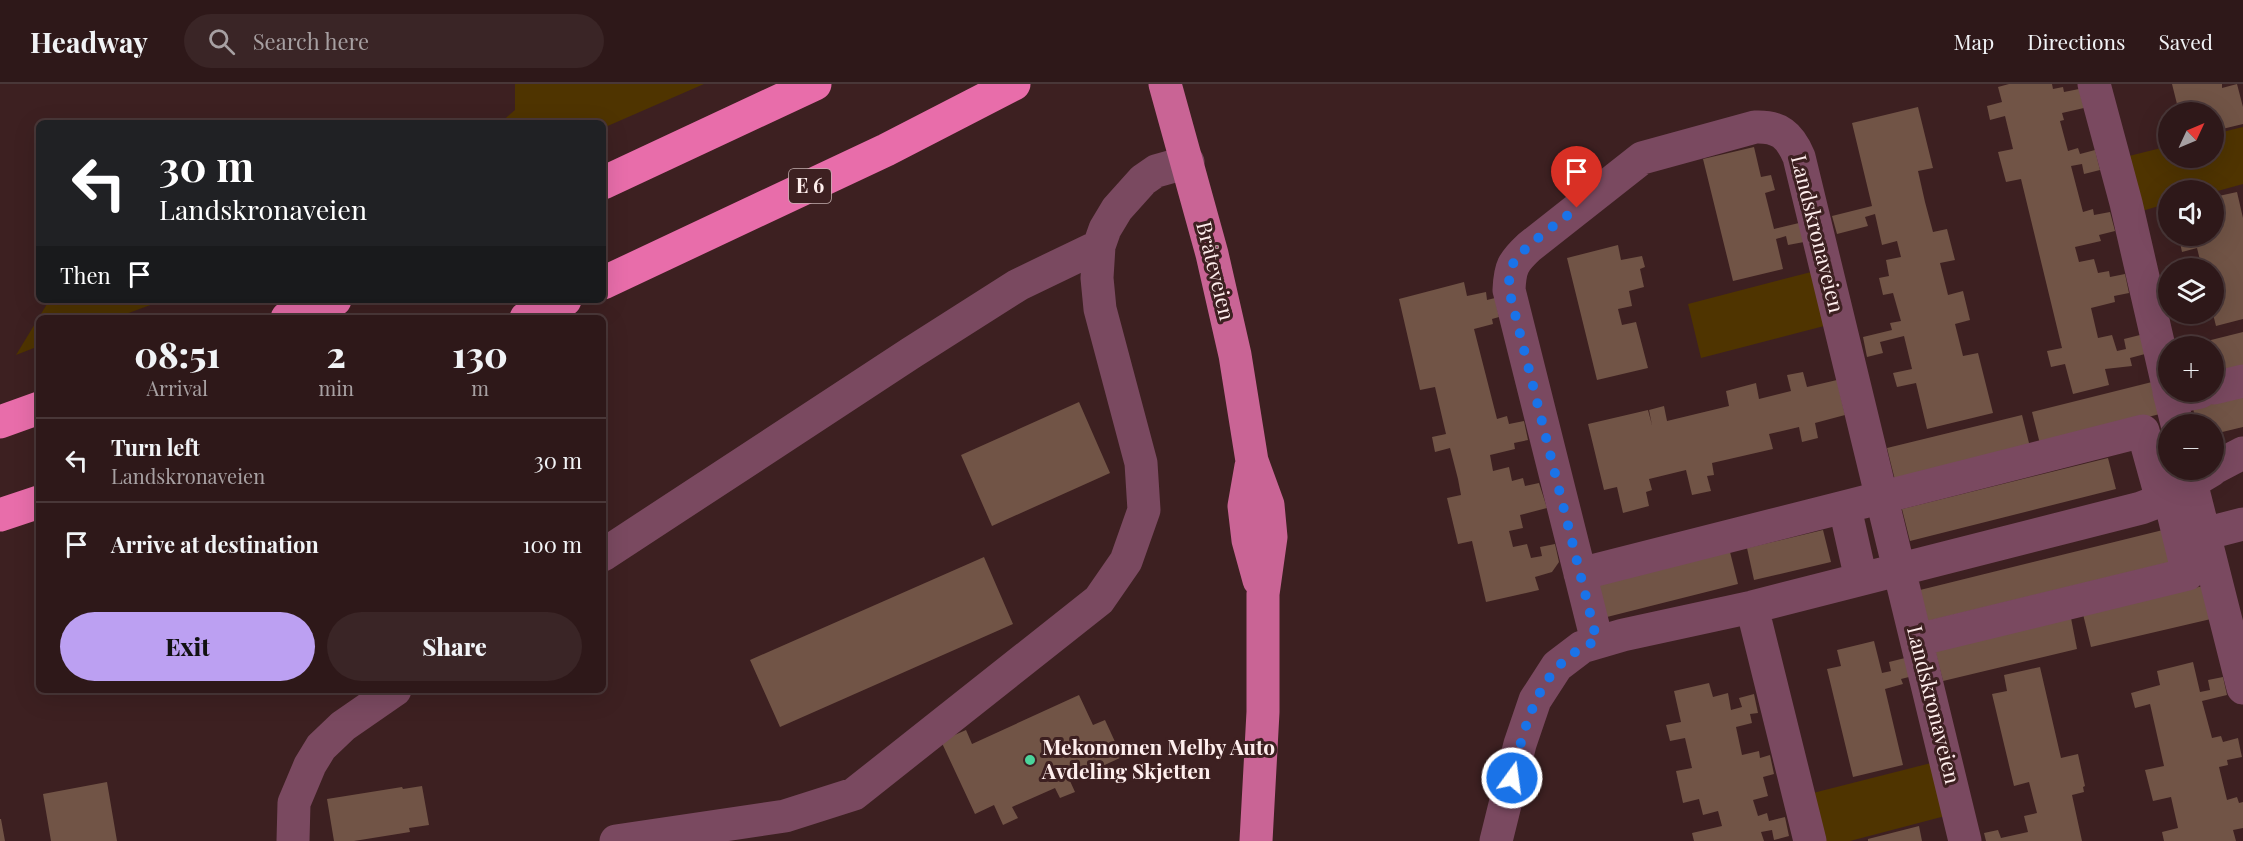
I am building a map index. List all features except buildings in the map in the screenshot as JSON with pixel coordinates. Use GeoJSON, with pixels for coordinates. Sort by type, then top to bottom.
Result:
{"type":"FeatureCollection","features":[{"type":"Feature","properties":{"kind":"highway"},"geometry":{"type":"LineString","coordinates":[[606,182],[815,84]]}},
{"type":"Feature","properties":{"kind":"highway","name":"E 6"},"geometry":{"type":"LineString","coordinates":[[606,282],[886,150],[1014,84]]}},
{"type":"Feature","properties":{"kind":"highway"},"geometry":{"type":"LineString","coordinates":[[295,315],[327,303]]}},
{"type":"Feature","properties":{"kind":"highway"},"geometry":{"type":"LineString","coordinates":[[532,315],[558,303]]}},
{"type":"Feature","properties":{"kind":"highway"},"geometry":{"type":"LineString","coordinates":[[0,422],[36,409]]}},
{"type":"Feature","properties":{"kind":"highway"},"geometry":{"type":"LineString","coordinates":[[0,515],[36,503]]}},
{"type":"Feature","properties":{"kind":"main road","name":"Bråteveien"},"geometry":{"type":"LineString","coordinates":[[1166,84],[1188,162],[1235,355],[1252,461],[1268,505],[1271,537],[1263,594],[1263,712],[1256,841]]}},
{"type":"Feature","properties":{"kind":"street"},"geometry":{"type":"LineString","coordinates":[[2094,84],[2161,336]]}},
{"type":"Feature","properties":{"kind":"street","name":"Landskronaveien"},"geometry":{"type":"LineString","coordinates":[[1597,641],[1509,290],[1509,273],[1514,262],[1529,247],[1642,158],[1755,127],[1770,127],[1793,142],[1799,157],[1965,841]]}},
{"type":"Feature","properties":{"kind":"street"},"geometry":{"type":"LineString","coordinates":[[616,841],[785,816],[854,794],[1099,600],[1126,561],[1144,510],[1141,462],[1100,309],[1097,278],[1099,246],[1105,229],[1117,209],[1143,180],[1156,171],[1188,162]]}},
{"type":"Feature","properties":{"kind":"street"},"geometry":{"type":"LineString","coordinates":[[606,553],[910,353],[1018,285],[1099,246]]}},
{"type":"Feature","properties":{"kind":"street"},"geometry":{"type":"LineString","coordinates":[[2224,386],[2243,381]]}},
{"type":"Feature","properties":{"kind":"street"},"geometry":{"type":"LineString","coordinates":[[1580,574],[2143,431],[2189,481],[2243,688]]}},
{"type":"Feature","properties":{"kind":"street"},"geometry":{"type":"LineString","coordinates":[[1496,841],[1520,744],[1535,700],[1557,666],[1582,646],[1752,608],[1899,568],[2141,508],[2243,453]]}},
{"type":"Feature","properties":{"kind":"street"},"geometry":{"type":"LineString","coordinates":[[1917,640],[2188,573],[2189,481]]}},
{"type":"Feature","properties":{"kind":"street"},"geometry":{"type":"LineString","coordinates":[[1845,508],[1861,579]]}},
{"type":"Feature","properties":{"kind":"street"},"geometry":{"type":"LineString","coordinates":[[2204,534],[2243,524]]}},
{"type":"Feature","properties":{"kind":"street"},"geometry":{"type":"LineString","coordinates":[[1752,608],[1810,841]]}},
{"type":"Feature","properties":{"kind":"street"},"geometry":{"type":"LineString","coordinates":[[293,841],[294,804],[310,765],[321,747],[343,726],[391,693]]}},
{"type":"Feature","properties":{"kind":"shaded area"},"geometry":{"type":"Polygon","coordinates":[[[515,84],[704,84],[606,127],[606,120],[503,120],[515,110],[515,84]]]}},
{"type":"Feature","properties":{"kind":"shaded area"},"geometry":{"type":"Polygon","coordinates":[[[2243,127],[2243,184],[2224,189],[2224,180],[2158,180],[2158,206],[2142,211],[2129,156],[2158,149],[2158,168],[2224,168],[2224,132],[2243,127]]]}},
{"type":"Feature","properties":{"kind":"shaded area"},"geometry":{"type":"Polygon","coordinates":[[[1815,271],[1828,325],[1701,358],[1688,304],[1815,271]]]}},
{"type":"Feature","properties":{"kind":"shaded area"},"geometry":{"type":"Polygon","coordinates":[[[156,303],[123,315],[40,315],[47,304],[156,303]]]}},
{"type":"Feature","properties":{"kind":"shaded area"},"geometry":{"type":"Polygon","coordinates":[[[36,322],[36,347],[16,355],[36,322]]]}},
{"type":"Feature","properties":{"kind":"shaded area"},"geometry":{"type":"Polygon","coordinates":[[[1935,762],[1949,815],[1850,841],[1820,841],[1809,794],[1935,762]]]}},
{"type":"Feature","properties":{"kind":"place","name":"Mekonomen Melby Auto Avdeling Skjetten"},"geometry":{"type":"Point","coordinates":[1030,760]}},
{"type":"Feature","properties":{"kind":"route"},"geometry":{"type":"LineString","coordinates":[[1512,778],[1528,719],[1545,683],[1557,666],[1570,654],[1582,646],[1597,641],[1509,290],[1509,273],[1514,262],[1577,208]]}}]}
